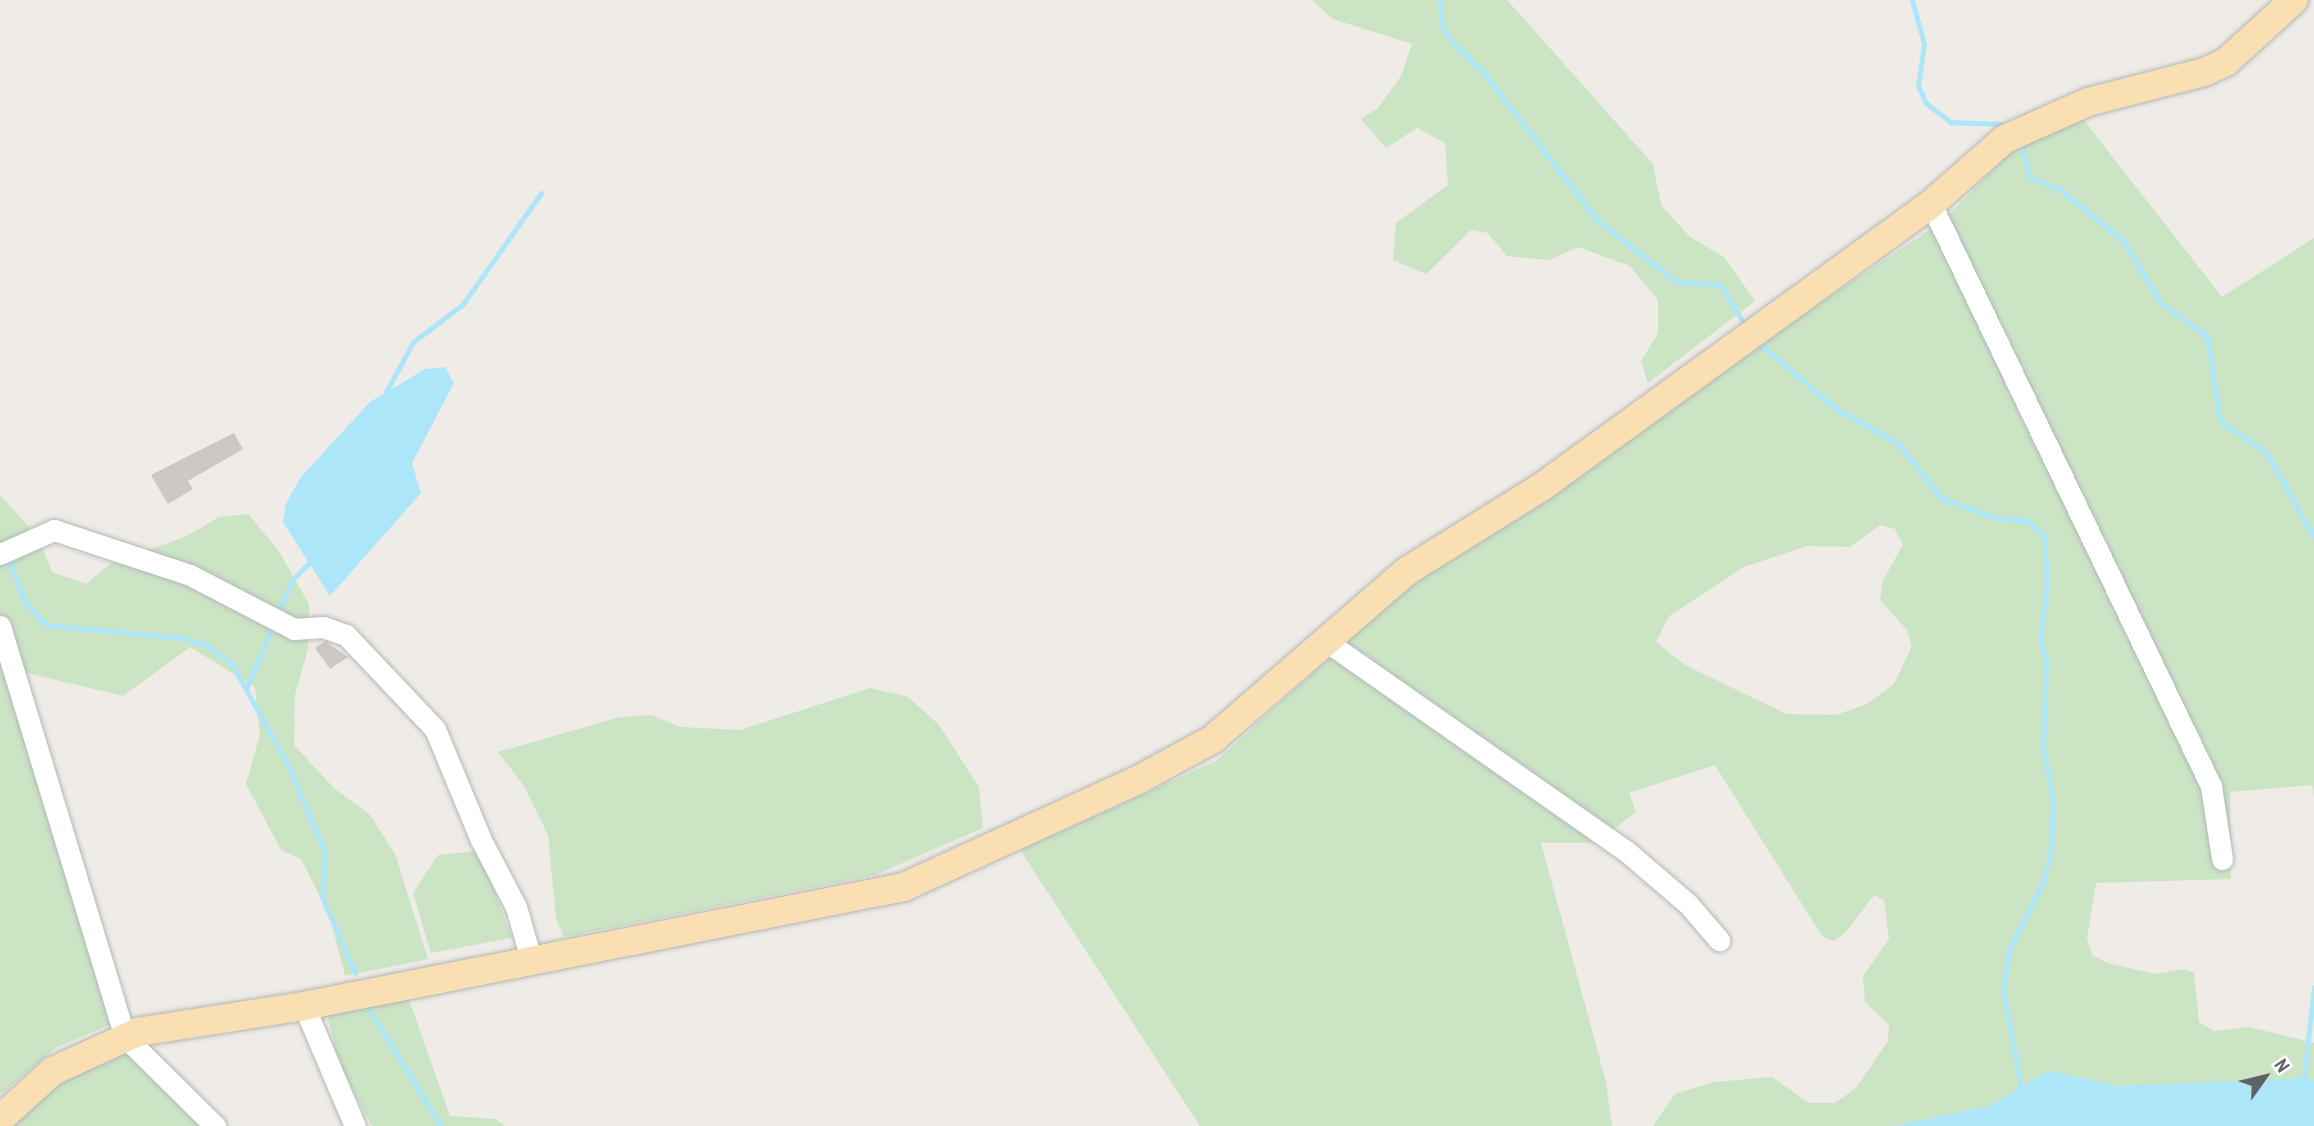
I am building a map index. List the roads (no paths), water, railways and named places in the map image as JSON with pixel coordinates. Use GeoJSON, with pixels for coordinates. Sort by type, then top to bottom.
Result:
{"type":"FeatureCollection","features":[{"type":"Feature","properties":{"kind":"main road"},"geometry":{"type":"LineString","coordinates":[[0,1119],[53,1071],[125,1037],[304,1006],[904,887],[1204,745],[1407,571],[1543,486],[1691,373],[1931,204],[2013,134],[2088,103],[2204,72],[2225,62],[2294,0]]}},
{"type":"Feature","properties":{"kind":"street"},"geometry":{"type":"LineString","coordinates":[[1931,204],[2207,776],[2218,809],[2222,859]]}},
{"type":"Feature","properties":{"kind":"street"},"geometry":{"type":"LineString","coordinates":[[0,554],[54,530],[190,575],[294,629],[323,626],[346,635],[435,729],[481,840],[516,906],[531,959]]}},
{"type":"Feature","properties":{"kind":"street"},"geometry":{"type":"LineString","coordinates":[[0,626],[125,1037],[215,1126]]}},
{"type":"Feature","properties":{"kind":"street"},"geometry":{"type":"LineString","coordinates":[[1326,641],[1625,850],[1688,904],[1719,940]]}},
{"type":"Feature","properties":{"kind":"street"},"geometry":{"type":"LineString","coordinates":[[304,1006],[355,1126]]}},
{"type":"Feature","properties":{"kind":"water"},"geometry":{"type":"Polygon","coordinates":[[[445,367],[454,383],[412,463],[421,493],[330,596],[283,522],[286,504],[300,478],[370,402],[425,369],[445,367]]]}},
{"type":"Feature","properties":{"kind":"water"},"geometry":{"type":"Polygon","coordinates":[[[2048,1071],[2120,1086],[2307,1078],[2314,1080],[2314,1126],[1893,1126],[1989,1106],[2048,1071]]]}},
{"type":"Feature","properties":{"kind":"waterway"},"geometry":{"type":"LineString","coordinates":[[1440,0],[1442,26],[1451,41],[1484,73],[1598,221],[1677,282],[1721,285],[1747,329]]}},
{"type":"Feature","properties":{"kind":"waterway"},"geometry":{"type":"LineString","coordinates":[[1912,0],[1924,44],[1918,86],[1926,103],[1950,122],[2001,124]]}},
{"type":"Feature","properties":{"kind":"waterway"},"geometry":{"type":"LineString","coordinates":[[2021,144],[2030,177],[2061,190],[2124,242],[2161,303],[2207,336],[2220,421],[2266,452],[2314,538]]}},
{"type":"Feature","properties":{"kind":"waterway"},"geometry":{"type":"LineString","coordinates":[[386,392],[413,342],[463,304],[541,193]]}},
{"type":"Feature","properties":{"kind":"waterway"},"geometry":{"type":"LineString","coordinates":[[1758,342],[1835,408],[1899,444],[1941,498],[1996,518],[2028,521],[2044,536],[2047,584],[2040,638],[2046,662],[2043,746],[2053,801],[2051,850],[2042,885],[2009,950],[2003,989],[2021,1088]]}},
{"type":"Feature","properties":{"kind":"waterway"},"geometry":{"type":"LineString","coordinates":[[7,556],[26,604],[47,625],[182,638],[208,646],[232,664],[290,769],[325,853],[322,897],[355,973]]}},
{"type":"Feature","properties":{"kind":"waterway"},"geometry":{"type":"LineString","coordinates":[[278,614],[291,581],[315,557]]}},
{"type":"Feature","properties":{"kind":"waterway"},"geometry":{"type":"LineString","coordinates":[[247,687],[274,623]]}},
{"type":"Feature","properties":{"kind":"waterway"},"geometry":{"type":"LineString","coordinates":[[2303,1084],[2314,987]]}},
{"type":"Feature","properties":{"kind":"waterway"},"geometry":{"type":"LineString","coordinates":[[370,1011],[441,1126]]}}]}
